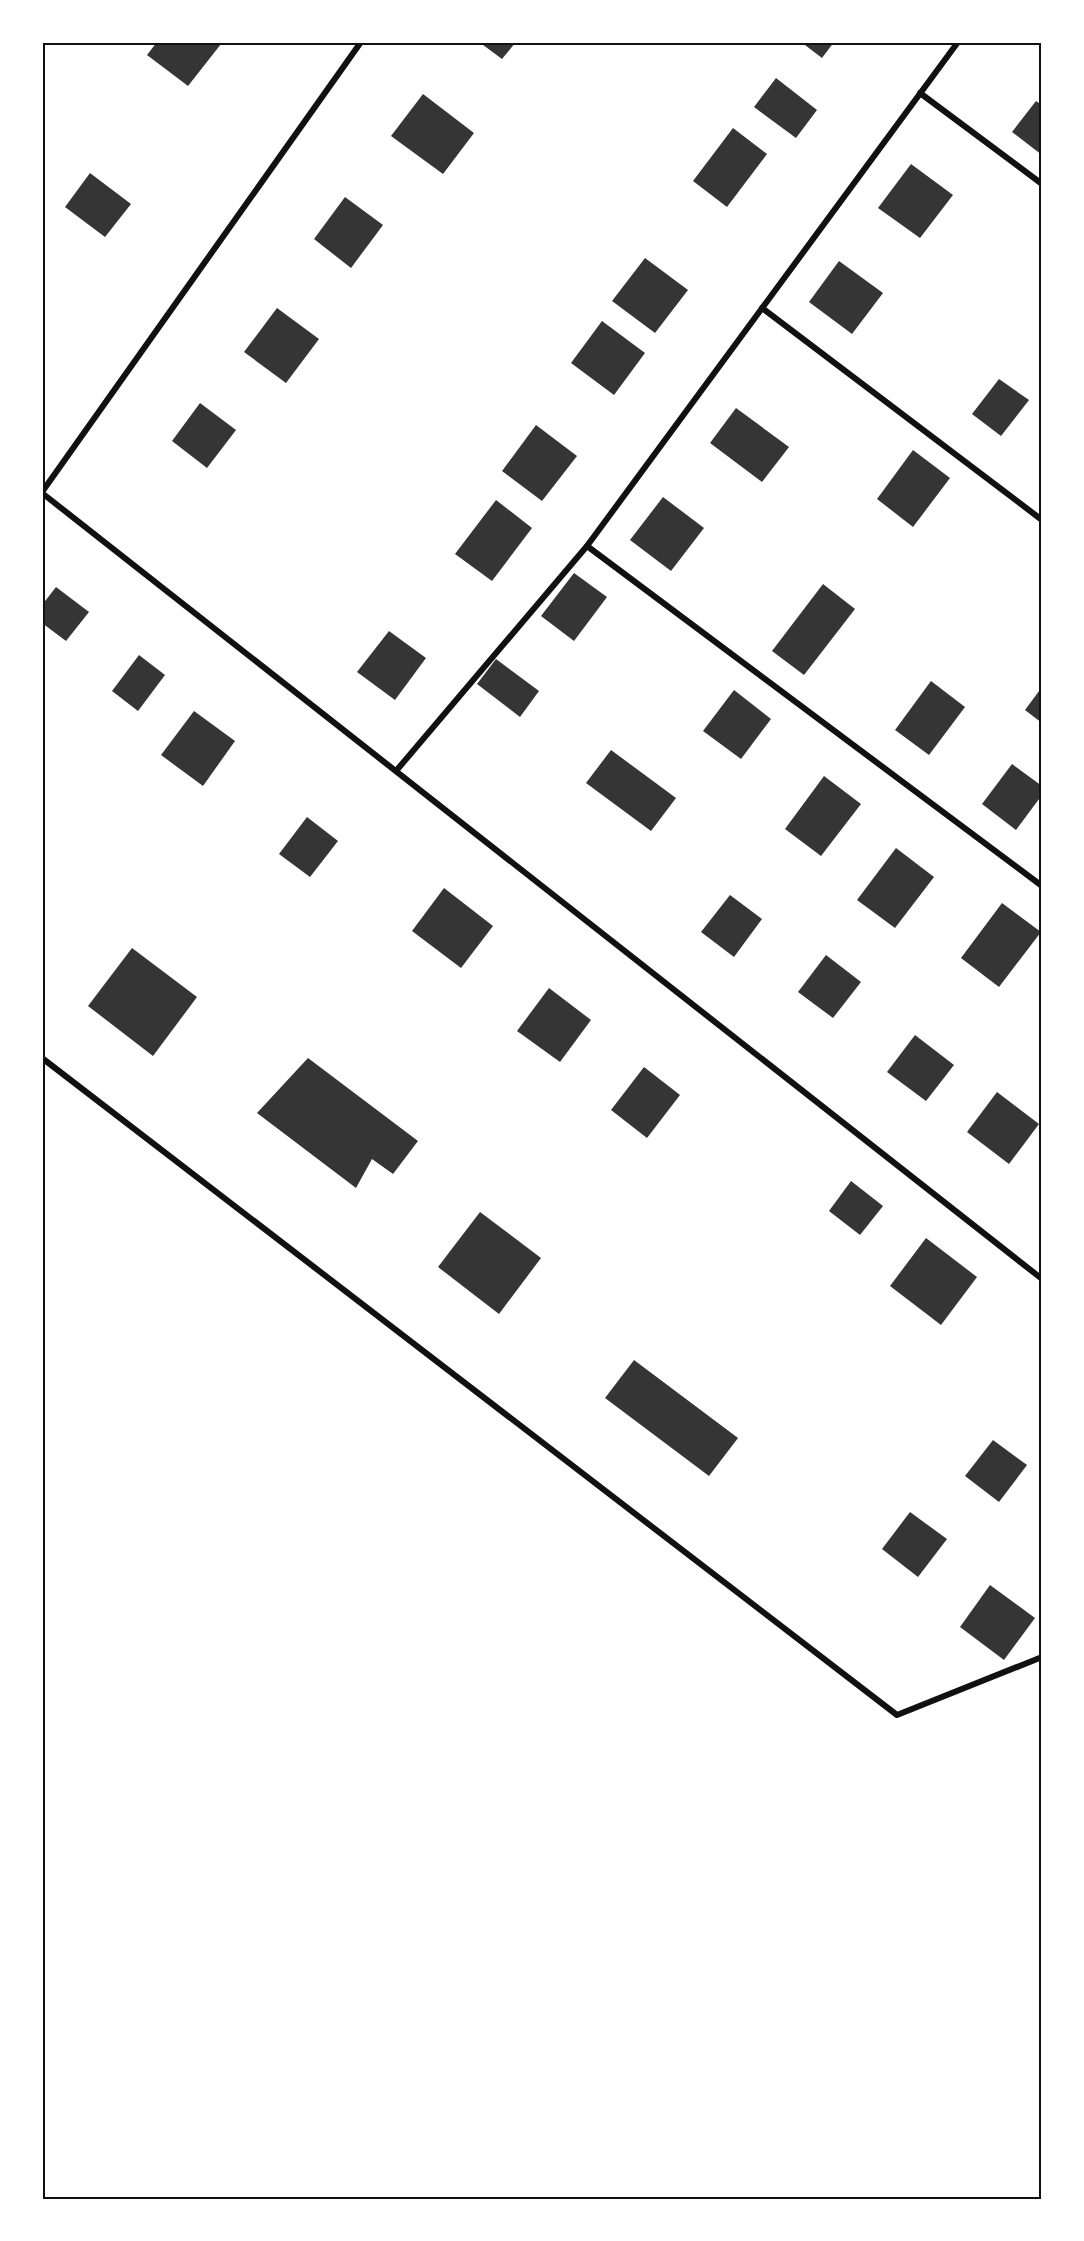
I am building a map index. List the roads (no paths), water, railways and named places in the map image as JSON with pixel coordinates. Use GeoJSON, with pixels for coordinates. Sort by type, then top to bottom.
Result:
{"type":"FeatureCollection","features":[{"type":"Feature","properties":{"kind":"street"},"geometry":{"type":"LineString","coordinates":[[361,42],[42,492],[1042,1279]]}},
{"type":"Feature","properties":{"kind":"street"},"geometry":{"type":"LineString","coordinates":[[396,771],[587,546],[958,42]]}},
{"type":"Feature","properties":{"kind":"street"},"geometry":{"type":"LineString","coordinates":[[920,93],[1042,184]]}},
{"type":"Feature","properties":{"kind":"street"},"geometry":{"type":"LineString","coordinates":[[762,308],[1042,520]]}},
{"type":"Feature","properties":{"kind":"street"},"geometry":{"type":"LineString","coordinates":[[587,546],[1042,886]]}},
{"type":"Feature","properties":{"kind":"street"},"geometry":{"type":"LineString","coordinates":[[42,1058],[897,1715],[1042,1657]]}}]}
